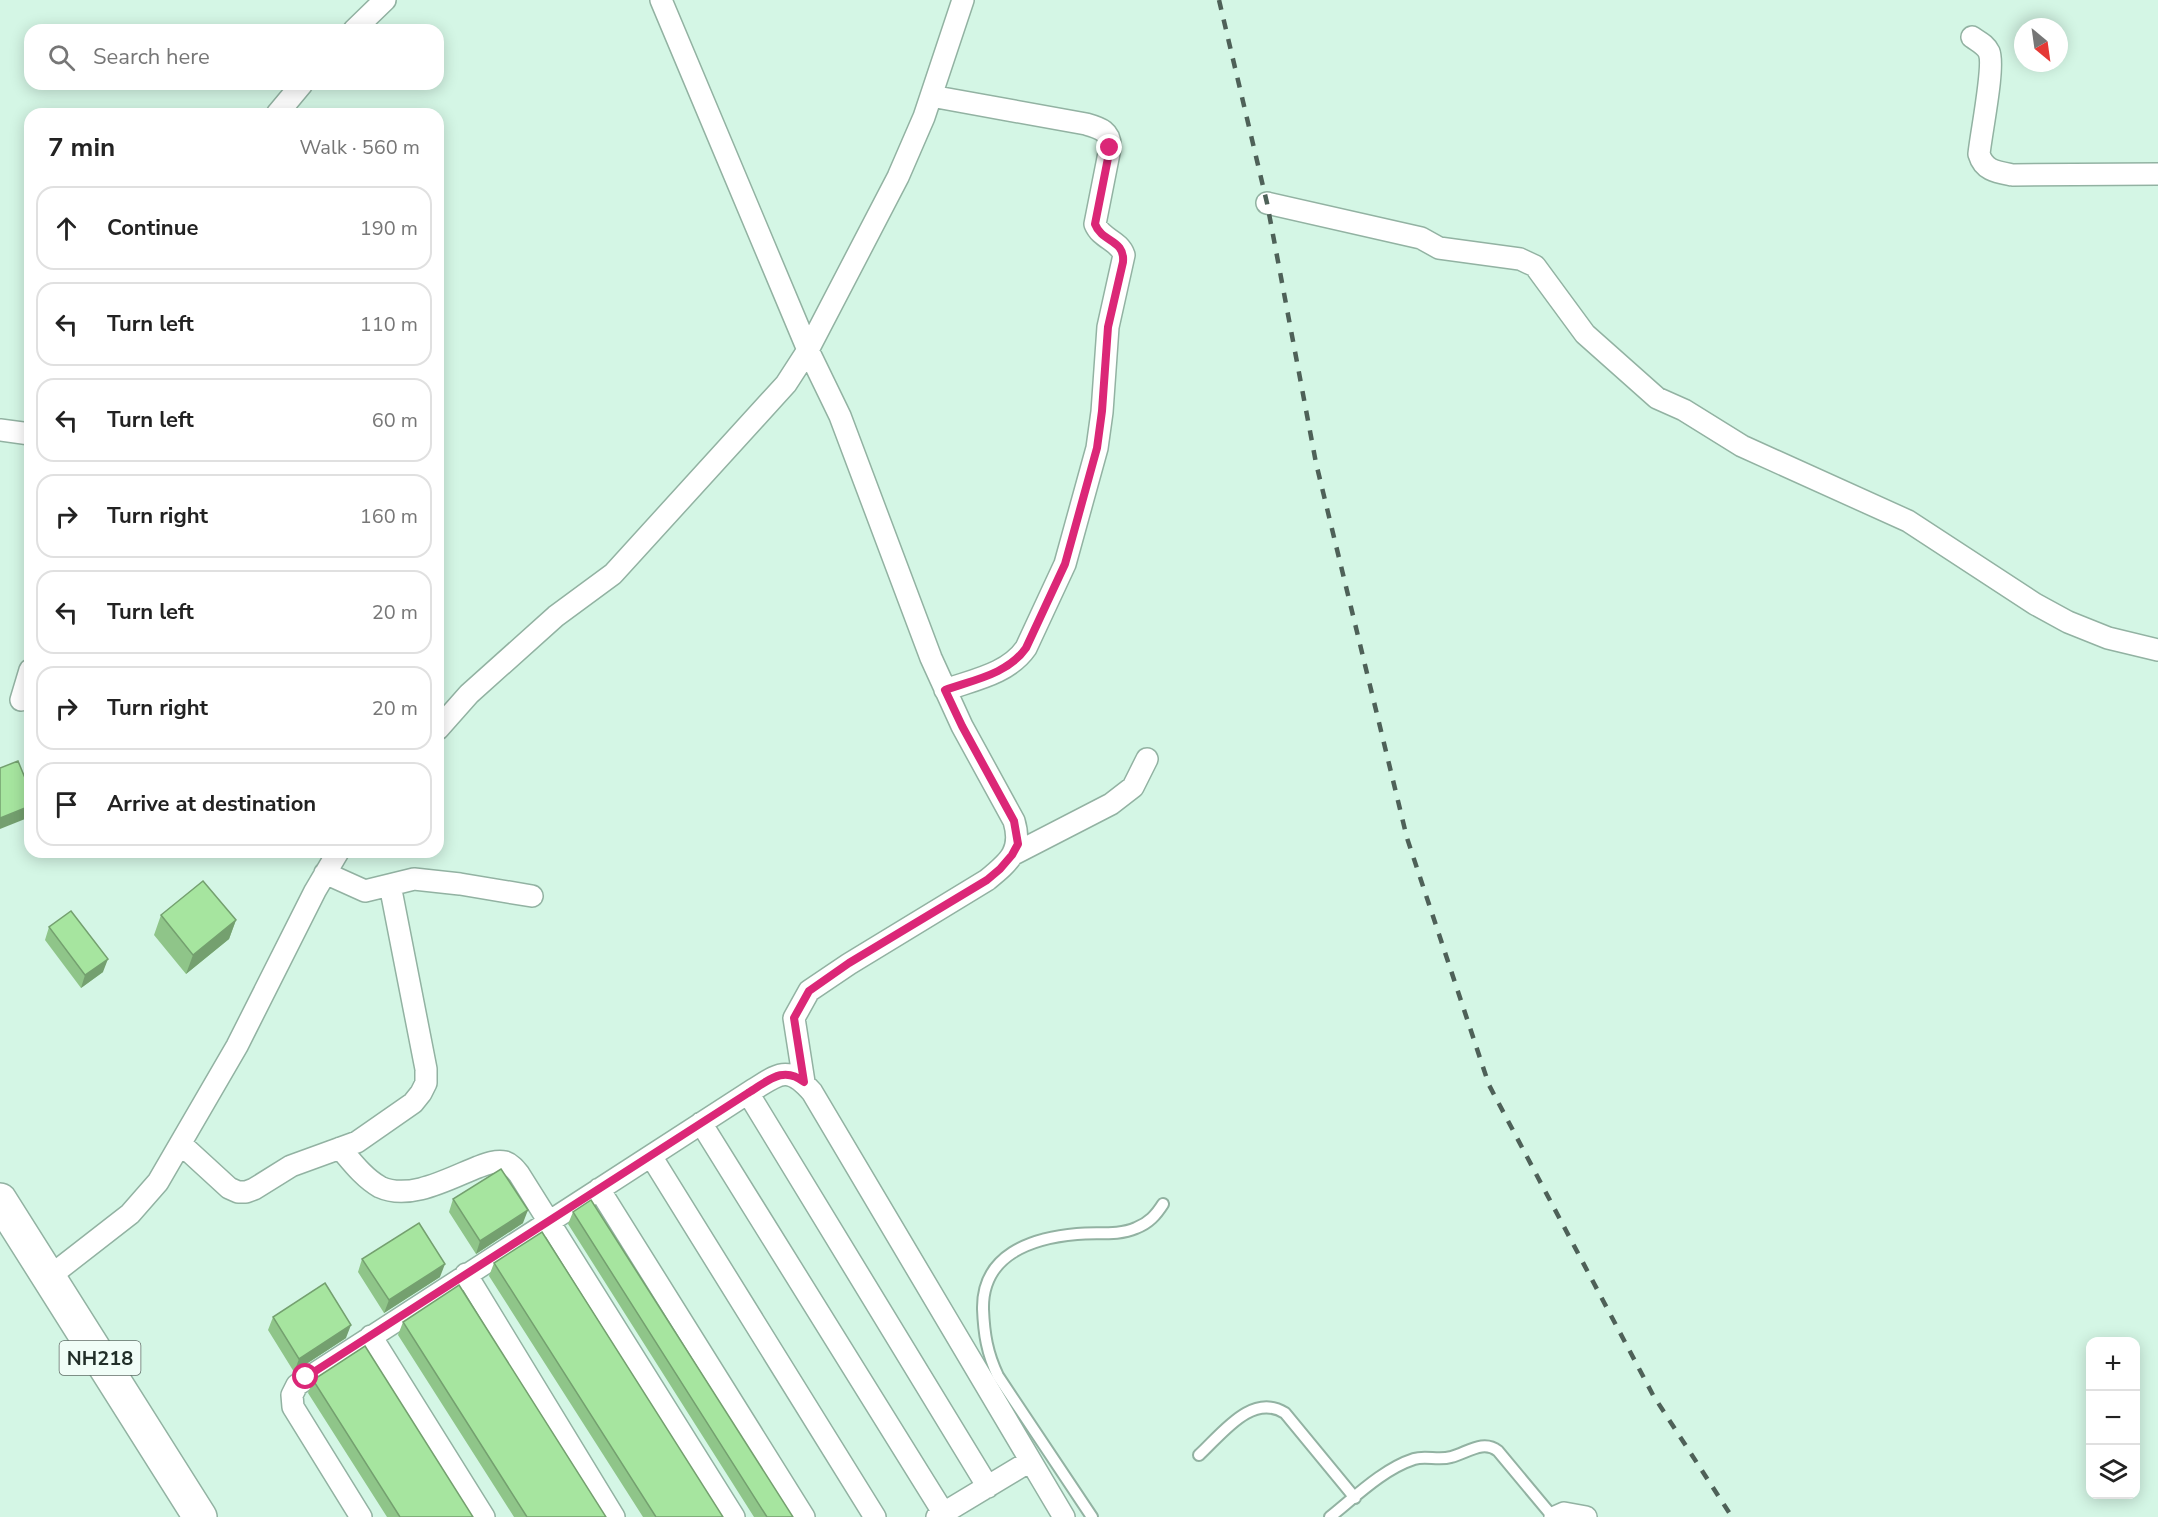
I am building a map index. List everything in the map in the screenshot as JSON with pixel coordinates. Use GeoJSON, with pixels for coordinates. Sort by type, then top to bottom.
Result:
{"type":"FeatureCollection","features":[{"type":"Feature","properties":{"kind":"highway","name":"NH218"},"geometry":{"type":"LineString","coordinates":[[0,1200],[200,1517]]}},
{"type":"Feature","properties":{"kind":"street"},"geometry":{"type":"LineString","coordinates":[[360,24],[385,0]]}},
{"type":"Feature","properties":{"kind":"street"},"geometry":{"type":"LineString","coordinates":[[661,0],[808,350],[848,434],[866,489],[945,690],[1014,821],[1018,844],[1000,869],[974,889],[849,963],[809,991],[794,1018],[804,1082]]}},
{"type":"Feature","properties":{"kind":"street"},"geometry":{"type":"LineString","coordinates":[[444,722],[470,694],[556,616],[613,574],[786,384],[808,350],[898,177],[924,117],[963,0]]}},
{"type":"Feature","properties":{"kind":"street"},"geometry":{"type":"LineString","coordinates":[[1972,38],[1984,45],[1990,54],[1992,69],[1979,154],[1981,162],[1986,167],[2013,175],[2158,174]]}},
{"type":"Feature","properties":{"kind":"street"},"geometry":{"type":"LineString","coordinates":[[282,108],[297,90]]}},
{"type":"Feature","properties":{"kind":"street"},"geometry":{"type":"LineString","coordinates":[[931,96],[1086,124],[1107,133],[1110,148],[1095,224],[1104,237],[1122,248],[1124,255],[1108,327],[1097,448],[1065,564],[1020,657],[995,673],[945,690]]}},
{"type":"Feature","properties":{"kind":"street"},"geometry":{"type":"LineString","coordinates":[[1267,203],[1421,238],[1439,248],[1520,259],[1535,266],[1585,334],[1657,398],[1684,410],[1742,446],[1908,521],[2036,604],[2068,622],[2108,638],[2158,650]]}},
{"type":"Feature","properties":{"kind":"street"},"geometry":{"type":"LineString","coordinates":[[0,430],[24,433]]}},
{"type":"Feature","properties":{"kind":"street"},"geometry":{"type":"LineString","coordinates":[[21,700],[24,690]]}},
{"type":"Feature","properties":{"kind":"street"},"geometry":{"type":"LineString","coordinates":[[1012,855],[1111,804],[1133,787],[1147,759]]}},
{"type":"Feature","properties":{"kind":"street"},"geometry":{"type":"LineString","coordinates":[[49,1277],[130,1214],[158,1182],[237,1046],[334,858]]}},
{"type":"Feature","properties":{"kind":"street"},"geometry":{"type":"LineString","coordinates":[[325,873],[364,891],[414,879],[532,896]]}},
{"type":"Feature","properties":{"kind":"street"},"geometry":{"type":"LineString","coordinates":[[181,1144],[229,1188],[238,1192],[246,1192],[291,1166],[357,1142],[413,1103],[426,1083],[426,1069],[390,885]]}},
{"type":"Feature","properties":{"kind":"street"},"geometry":{"type":"LineString","coordinates":[[361,1517],[293,1407],[292,1395],[297,1385],[306,1377],[748,1093],[787,1073],[796,1075],[804,1082],[818,1102],[1064,1517]]}},
{"type":"Feature","properties":{"kind":"street"},"geometry":{"type":"LineString","coordinates":[[748,1093],[988,1487]]}},
{"type":"Feature","properties":{"kind":"street"},"geometry":{"type":"LineString","coordinates":[[701,1123],[942,1516],[1030,1461]]}},
{"type":"Feature","properties":{"kind":"street"},"geometry":{"type":"LineString","coordinates":[[340,1148],[368,1179],[381,1187],[396,1191],[415,1190],[487,1164],[504,1162],[512,1165],[734,1517]]}},
{"type":"Feature","properties":{"kind":"street"},"geometry":{"type":"LineString","coordinates":[[651,1156],[875,1517]]}},
{"type":"Feature","properties":{"kind":"street"},"geometry":{"type":"LineString","coordinates":[[599,1190],[804,1517]]}},
{"type":"Feature","properties":{"kind":"street"},"geometry":{"type":"LineString","coordinates":[[466,1274],[614,1517]]}},
{"type":"Feature","properties":{"kind":"street"},"geometry":{"type":"LineString","coordinates":[[371,1336],[484,1517]]}},
{"type":"Feature","properties":{"kind":"street"},"geometry":{"type":"LineString","coordinates":[[1554,1517],[1564,1513],[1586,1517]]}},
{"type":"Feature","properties":{"kind":"lane"},"geometry":{"type":"LineString","coordinates":[[1092,1517],[998,1376],[986,1347],[983,1300],[992,1272],[1011,1252],[1051,1238],[1075,1234],[1120,1232],[1136,1228],[1153,1218],[1163,1204]]}},
{"type":"Feature","properties":{"kind":"lane"},"geometry":{"type":"LineString","coordinates":[[1199,1455],[1250,1410],[1263,1406],[1276,1407],[1285,1413],[1355,1498]]}},
{"type":"Feature","properties":{"kind":"lane"},"geometry":{"type":"LineString","coordinates":[[1330,1517],[1389,1472],[1415,1458],[1448,1458],[1483,1445],[1491,1446],[1498,1451],[1554,1517]]}},
{"type":"Feature","properties":{"kind":"building"},"geometry":{"type":"Polygon","coordinates":[[[18,761],[24,776],[24,808],[0,818],[0,768],[18,761]]]}},
{"type":"Feature","properties":{"kind":"building"},"geometry":{"type":"Polygon","coordinates":[[[203,881],[236,920],[193,955],[161,915],[203,881]]]}},
{"type":"Feature","properties":{"kind":"building"},"geometry":{"type":"Polygon","coordinates":[[[71,911],[108,959],[85,975],[49,927],[71,911]]]}},
{"type":"Feature","properties":{"kind":"building"},"geometry":{"type":"Polygon","coordinates":[[[501,1169],[528,1210],[480,1241],[453,1199],[501,1169]]]}},
{"type":"Feature","properties":{"kind":"building"},"geometry":{"type":"Polygon","coordinates":[[[591,1200],[793,1517],[767,1517],[573,1212],[591,1200]]]}},
{"type":"Feature","properties":{"kind":"building"},"geometry":{"type":"Polygon","coordinates":[[[419,1223],[445,1264],[389,1300],[362,1259],[419,1223]]]}},
{"type":"Feature","properties":{"kind":"building"},"geometry":{"type":"Polygon","coordinates":[[[542,1232],[723,1517],[656,1517],[494,1263],[542,1232]]]}},
{"type":"Feature","properties":{"kind":"building"},"geometry":{"type":"Polygon","coordinates":[[[325,1283],[351,1325],[299,1359],[273,1317],[325,1283]]]}},
{"type":"Feature","properties":{"kind":"building"},"geometry":{"type":"Polygon","coordinates":[[[459,1285],[606,1517],[527,1517],[403,1322],[459,1285]]]}},
{"type":"Feature","properties":{"kind":"building"},"geometry":{"type":"Polygon","coordinates":[[[365,1346],[473,1517],[400,1517],[313,1380],[365,1346]]]}},
{"type":"Feature","properties":{"kind":"railway"},"geometry":{"type":"LineString","coordinates":[[1219,0],[1267,203],[1316,463],[1407,838],[1489,1085],[1653,1395],[1732,1517]]}},
{"type":"Feature","properties":{"kind":"route"},"geometry":{"type":"LineString","coordinates":[[306,1377],[748,1093],[787,1073],[796,1075],[804,1082],[794,1018],[809,991],[849,963],[974,889],[1000,869],[1012,855],[1018,844],[1014,821],[945,690],[995,673],[1020,657],[1065,564],[1073,540],[1097,448],[1108,327],[1124,255],[1122,248],[1104,237],[1095,224],[1110,148]]}}]}
